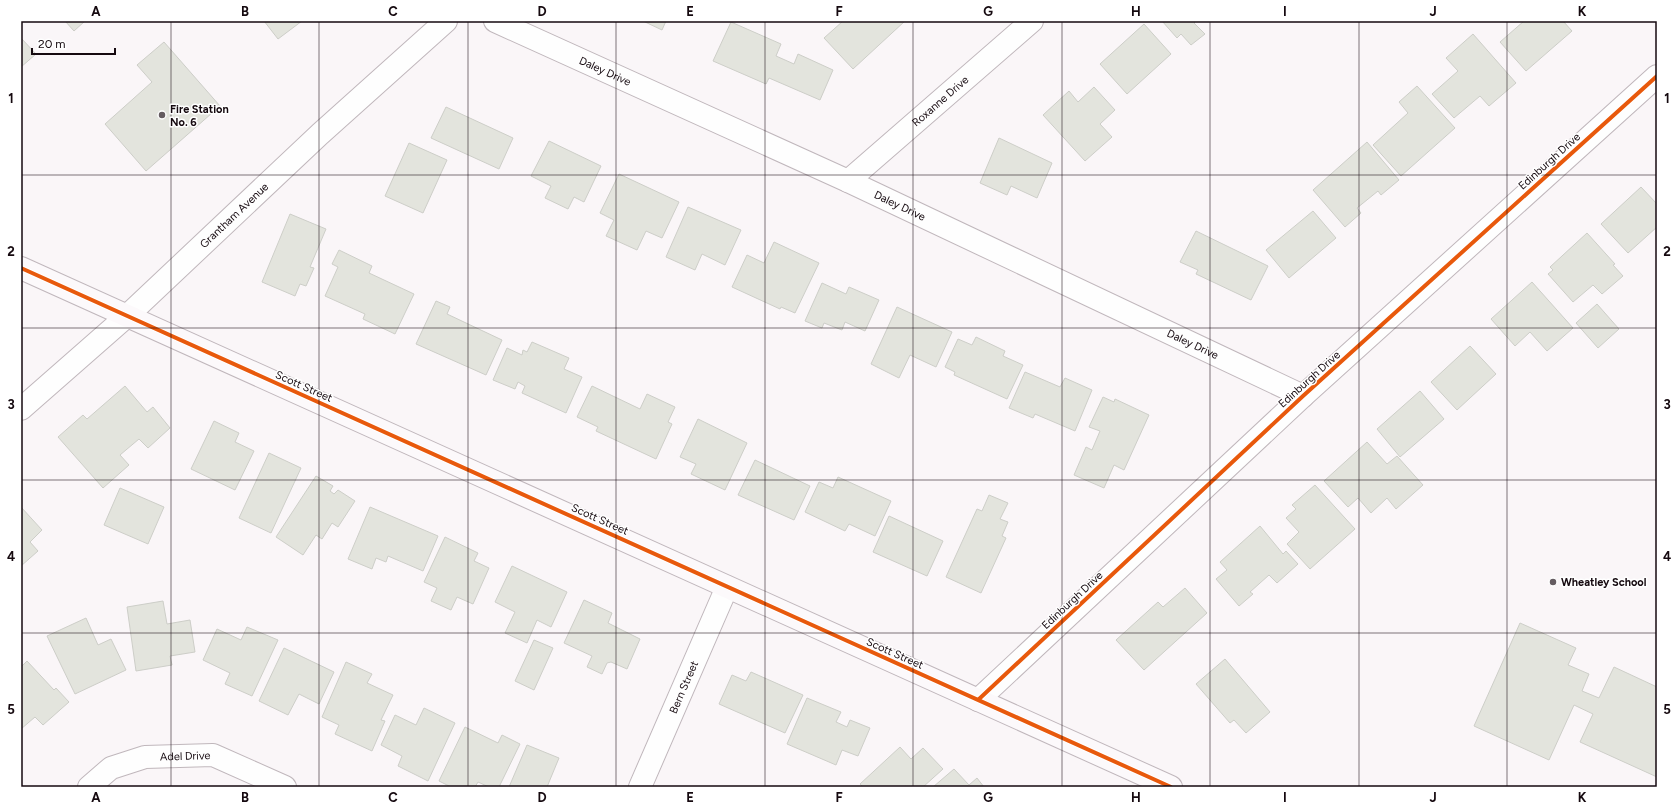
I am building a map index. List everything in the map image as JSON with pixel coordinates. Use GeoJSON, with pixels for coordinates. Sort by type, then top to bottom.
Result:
{"type":"FeatureCollection","features":[{"type":"Feature","properties":{"kind":"main road","name":"Scott Street"},"geometry":{"type":"LineString","coordinates":[[21,268],[1171,787]]}},
{"type":"Feature","properties":{"kind":"street","name":"Grantham Avenue"},"geometry":{"type":"LineString","coordinates":[[21,409],[127,316],[320,134],[446,21]]}},
{"type":"Feature","properties":{"kind":"street","name":"Daley Drive"},"geometry":{"type":"LineString","coordinates":[[495,21],[848,181],[1303,396]]}},
{"type":"Feature","properties":{"kind":"street","name":"Roxanne Drive"},"geometry":{"type":"LineString","coordinates":[[848,181],[1032,21]]}},
{"type":"Feature","properties":{"kind":"street","name":"Edinburgh Drive"},"geometry":{"type":"LineString","coordinates":[[978,700],[1303,396],[1657,76]]}},
{"type":"Feature","properties":{"kind":"street","name":"Bern Street"},"geometry":{"type":"LineString","coordinates":[[640,787],[727,587]]}},
{"type":"Feature","properties":{"kind":"street","name":"Adel Drive"},"geometry":{"type":"LineString","coordinates":[[89,787],[111,768],[145,757],[213,755],[285,787]]}},
{"type":"Feature","properties":{"kind":"building"},"geometry":{"type":"Polygon","coordinates":[[[65,21],[85,21],[74,31],[65,21]]]}},
{"type":"Feature","properties":{"kind":"building"},"geometry":{"type":"Polygon","coordinates":[[[264,21],[302,21],[278,39],[264,21]]]}},
{"type":"Feature","properties":{"kind":"building"},"geometry":{"type":"Polygon","coordinates":[[[643,21],[666,21],[662,30],[643,21]]]}},
{"type":"Feature","properties":{"kind":"building"},"geometry":{"type":"Polygon","coordinates":[[[843,21],[905,21],[853,69],[824,38],[843,21]]]}},
{"type":"Feature","properties":{"kind":"building"},"geometry":{"type":"Polygon","coordinates":[[[1162,21],[1196,21],[1194,23],[1205,34],[1191,45],[1181,34],[1177,38],[1162,21]]]}},
{"type":"Feature","properties":{"kind":"building"},"geometry":{"type":"Polygon","coordinates":[[[1524,21],[1563,21],[1572,31],[1526,71],[1500,42],[1524,21]]]}},
{"type":"Feature","properties":{"kind":"building"},"geometry":{"type":"Polygon","coordinates":[[[731,22],[781,44],[776,56],[794,64],[798,54],[833,70],[820,100],[769,78],[766,84],[713,61],[731,22]]]}},
{"type":"Feature","properties":{"kind":"building"},"geometry":{"type":"Polygon","coordinates":[[[1144,24],[1171,54],[1127,94],[1100,64],[1144,24]]]}},
{"type":"Feature","properties":{"kind":"building"},"geometry":{"type":"Polygon","coordinates":[[[1473,34],[1516,83],[1489,106],[1480,96],[1454,118],[1432,94],[1458,71],[1446,58],[1473,34]]]}},
{"type":"Feature","properties":{"kind":"building"},"geometry":{"type":"Polygon","coordinates":[[[21,38],[36,54],[21,67],[21,38]]]}},
{"type":"Feature","properties":{"kind":"building","name":"Fire Station No. 6"},"geometry":{"type":"Polygon","coordinates":[[[164,42],[220,106],[146,171],[105,124],[152,82],[137,65],[164,42]]]}},
{"type":"Feature","properties":{"kind":"building"},"geometry":{"type":"Polygon","coordinates":[[[1417,86],[1455,128],[1401,176],[1373,145],[1408,113],[1399,102],[1417,86]]]}},
{"type":"Feature","properties":{"kind":"building"},"geometry":{"type":"Polygon","coordinates":[[[1094,87],[1115,110],[1100,124],[1112,137],[1085,161],[1043,115],[1069,91],[1078,102],[1094,87]]]}},
{"type":"Feature","properties":{"kind":"building"},"geometry":{"type":"Polygon","coordinates":[[[446,107],[513,138],[499,169],[431,138],[446,107]]]}},
{"type":"Feature","properties":{"kind":"building"},"geometry":{"type":"Polygon","coordinates":[[[999,138],[1052,163],[1037,198],[1011,186],[1007,195],[980,183],[999,138]]]}},
{"type":"Feature","properties":{"kind":"building"},"geometry":{"type":"Polygon","coordinates":[[[549,141],[601,166],[584,202],[574,197],[568,209],[545,198],[551,186],[531,176],[549,141]]]}},
{"type":"Feature","properties":{"kind":"building"},"geometry":{"type":"Polygon","coordinates":[[[1367,142],[1399,180],[1381,195],[1378,191],[1357,208],[1361,213],[1345,227],[1313,190],[1367,142]]]}},
{"type":"Feature","properties":{"kind":"building"},"geometry":{"type":"Polygon","coordinates":[[[409,143],[447,160],[423,213],[385,196],[409,143]]]}},
{"type":"Feature","properties":{"kind":"building"},"geometry":{"type":"Polygon","coordinates":[[[619,174],[679,202],[662,238],[646,231],[637,250],[606,236],[614,220],[600,213],[619,174]]]}},
{"type":"Feature","properties":{"kind":"building"},"geometry":{"type":"Polygon","coordinates":[[[1641,187],[1657,204],[1657,227],[1628,253],[1601,224],[1641,187]]]}},
{"type":"Feature","properties":{"kind":"building"},"geometry":{"type":"Polygon","coordinates":[[[688,207],[741,230],[725,265],[702,254],[695,270],[666,257],[688,207]]]}},
{"type":"Feature","properties":{"kind":"building"},"geometry":{"type":"Polygon","coordinates":[[[1313,211],[1336,238],[1289,278],[1266,250],[1313,211]]]}},
{"type":"Feature","properties":{"kind":"building"},"geometry":{"type":"Polygon","coordinates":[[[290,214],[326,229],[310,267],[314,268],[306,286],[300,284],[295,296],[262,282],[290,214]]]}},
{"type":"Feature","properties":{"kind":"building"},"geometry":{"type":"Polygon","coordinates":[[[1196,231],[1268,266],[1251,300],[1196,274],[1198,270],[1180,262],[1196,231]]]}},
{"type":"Feature","properties":{"kind":"building"},"geometry":{"type":"Polygon","coordinates":[[[1587,233],[1615,264],[1613,265],[1623,276],[1602,294],[1593,285],[1573,302],[1548,274],[1553,270],[1550,267],[1587,233]]]}},
{"type":"Feature","properties":{"kind":"building"},"geometry":{"type":"Polygon","coordinates":[[[774,242],[819,263],[795,313],[781,307],[780,309],[732,287],[747,255],[764,263],[774,242]]]}},
{"type":"Feature","properties":{"kind":"building"},"geometry":{"type":"Polygon","coordinates":[[[339,250],[372,266],[369,273],[414,294],[395,334],[363,319],[365,314],[325,296],[338,267],[332,264],[339,250]]]}},
{"type":"Feature","properties":{"kind":"building"},"geometry":{"type":"Polygon","coordinates":[[[1532,282],[1573,328],[1547,351],[1530,332],[1515,346],[1491,319],[1532,282]]]}},
{"type":"Feature","properties":{"kind":"building"},"geometry":{"type":"Polygon","coordinates":[[[822,283],[846,294],[849,287],[879,300],[865,331],[845,322],[842,330],[824,323],[822,328],[805,321],[822,283]]]}},
{"type":"Feature","properties":{"kind":"building"},"geometry":{"type":"Polygon","coordinates":[[[436,301],[450,307],[447,314],[502,340],[486,375],[416,344],[436,301]]]}},
{"type":"Feature","properties":{"kind":"building"},"geometry":{"type":"Polygon","coordinates":[[[1597,304],[1619,329],[1598,348],[1576,323],[1597,304]]]}},
{"type":"Feature","properties":{"kind":"building"},"geometry":{"type":"Polygon","coordinates":[[[897,307],[952,332],[936,367],[910,355],[899,378],[871,364],[897,307]]]}},
{"type":"Feature","properties":{"kind":"building"},"geometry":{"type":"Polygon","coordinates":[[[976,337],[1005,351],[1003,356],[1023,365],[1007,399],[954,375],[955,372],[945,367],[958,339],[972,345],[976,337]]]}},
{"type":"Feature","properties":{"kind":"building"},"geometry":{"type":"Polygon","coordinates":[[[532,342],[569,358],[564,369],[582,377],[566,413],[522,393],[525,386],[518,382],[515,389],[493,380],[507,348],[522,355],[523,350],[527,352],[532,342]]]}},
{"type":"Feature","properties":{"kind":"building"},"geometry":{"type":"Polygon","coordinates":[[[1470,346],[1496,374],[1457,410],[1431,382],[1470,346]]]}},
{"type":"Feature","properties":{"kind":"building"},"geometry":{"type":"Polygon","coordinates":[[[1025,372],[1060,387],[1065,378],[1092,390],[1075,431],[1035,414],[1033,418],[1009,408],[1025,372]]]}},
{"type":"Feature","properties":{"kind":"building"},"geometry":{"type":"Polygon","coordinates":[[[125,386],[147,412],[153,407],[170,428],[148,448],[139,439],[120,455],[129,465],[103,488],[58,437],[83,415],[87,419],[125,386]]]}},
{"type":"Feature","properties":{"kind":"building"},"geometry":{"type":"Polygon","coordinates":[[[592,386],[640,409],[647,394],[675,407],[668,422],[672,424],[656,459],[596,431],[598,427],[577,417],[592,386]]]}},
{"type":"Feature","properties":{"kind":"building"},"geometry":{"type":"Polygon","coordinates":[[[1420,391],[1444,419],[1400,457],[1377,429],[1420,391]]]}},
{"type":"Feature","properties":{"kind":"building"},"geometry":{"type":"Polygon","coordinates":[[[1103,397],[1114,402],[1115,399],[1149,415],[1124,470],[1114,465],[1104,488],[1074,475],[1086,447],[1092,450],[1100,431],[1089,427],[1103,397]]]}},
{"type":"Feature","properties":{"kind":"building"},"geometry":{"type":"Polygon","coordinates":[[[698,419],[747,443],[725,490],[691,474],[696,464],[680,457],[698,419]]]}},
{"type":"Feature","properties":{"kind":"building"},"geometry":{"type":"Polygon","coordinates":[[[214,421],[239,433],[235,442],[254,451],[235,490],[191,469],[214,421]]]}},
{"type":"Feature","properties":{"kind":"building"},"geometry":{"type":"Polygon","coordinates":[[[1367,442],[1387,464],[1397,456],[1423,485],[1396,509],[1387,498],[1371,513],[1358,498],[1348,507],[1324,481],[1367,442]]]}},
{"type":"Feature","properties":{"kind":"building"},"geometry":{"type":"Polygon","coordinates":[[[269,453],[301,468],[271,533],[239,518],[269,453]]]}},
{"type":"Feature","properties":{"kind":"building"},"geometry":{"type":"Polygon","coordinates":[[[755,460],[810,486],[794,520],[738,495],[755,460]]]}},
{"type":"Feature","properties":{"kind":"building"},"geometry":{"type":"Polygon","coordinates":[[[316,476],[333,486],[330,491],[334,494],[338,490],[355,501],[338,527],[332,523],[322,539],[316,535],[303,555],[276,537],[316,476]]]}},
{"type":"Feature","properties":{"kind":"building"},"geometry":{"type":"Polygon","coordinates":[[[838,477],[891,501],[875,536],[849,524],[845,531],[805,512],[819,482],[833,488],[838,477]]]}},
{"type":"Feature","properties":{"kind":"building"},"geometry":{"type":"Polygon","coordinates":[[[1315,485],[1355,529],[1310,569],[1287,544],[1299,532],[1286,518],[1296,509],[1292,505],[1315,485]]]}},
{"type":"Feature","properties":{"kind":"building"},"geometry":{"type":"Polygon","coordinates":[[[120,488],[164,507],[148,544],[104,525],[120,488]]]}},
{"type":"Feature","properties":{"kind":"building"},"geometry":{"type":"Polygon","coordinates":[[[989,495],[1008,503],[1000,519],[1008,522],[1002,536],[1006,538],[981,593],[946,577],[977,509],[982,511],[989,495]]]}},
{"type":"Feature","properties":{"kind":"building"},"geometry":{"type":"Polygon","coordinates":[[[21,507],[42,530],[30,542],[38,551],[21,566],[21,507]]]}},
{"type":"Feature","properties":{"kind":"building"},"geometry":{"type":"Polygon","coordinates":[[[370,507],[438,536],[423,571],[388,556],[386,562],[376,558],[372,569],[348,559],[370,507]]]}},
{"type":"Feature","properties":{"kind":"building"},"geometry":{"type":"Polygon","coordinates":[[[889,516],[943,541],[927,576],[873,552],[889,516]]]}},
{"type":"Feature","properties":{"kind":"building"},"geometry":{"type":"Polygon","coordinates":[[[1260,526],[1283,554],[1286,551],[1298,564],[1277,583],[1269,575],[1250,592],[1253,594],[1239,606],[1216,579],[1227,570],[1220,562],[1260,526]]]}},
{"type":"Feature","properties":{"kind":"building"},"geometry":{"type":"Polygon","coordinates":[[[445,537],[478,553],[474,561],[489,568],[473,604],[457,597],[451,610],[431,601],[437,588],[424,582],[445,537]]]}},
{"type":"Feature","properties":{"kind":"building"},"geometry":{"type":"Polygon","coordinates":[[[512,566],[567,592],[551,627],[537,620],[527,643],[505,633],[515,612],[495,602],[512,566]]]}},
{"type":"Feature","properties":{"kind":"building"},"geometry":{"type":"Polygon","coordinates":[[[1185,588],[1207,613],[1144,670],[1116,640],[1158,602],[1163,607],[1185,588]]]}},
{"type":"Feature","properties":{"kind":"building"},"geometry":{"type":"Polygon","coordinates":[[[584,600],[612,613],[608,623],[640,639],[627,669],[611,662],[607,663],[602,674],[587,667],[592,656],[564,643],[584,600]]]}},
{"type":"Feature","properties":{"kind":"building"},"geometry":{"type":"Polygon","coordinates":[[[163,601],[167,624],[190,620],[195,652],[170,656],[172,665],[136,671],[127,607],[163,601]]]}},
{"type":"Feature","properties":{"kind":"building"},"geometry":{"type":"Polygon","coordinates":[[[86,618],[98,645],[111,639],[126,670],[75,694],[47,636],[86,618]]]}},
{"type":"Feature","properties":{"kind":"building"},"geometry":{"type":"Polygon","coordinates":[[[1520,623],[1576,648],[1568,665],[1589,674],[1582,691],[1599,698],[1614,667],[1657,687],[1657,777],[1580,742],[1593,714],[1574,705],[1549,760],[1474,726],[1520,623]]]}},
{"type":"Feature","properties":{"kind":"building"},"geometry":{"type":"Polygon","coordinates":[[[247,627],[278,640],[252,696],[225,684],[230,673],[203,660],[217,629],[241,640],[247,627]]]}},
{"type":"Feature","properties":{"kind":"building"},"geometry":{"type":"Polygon","coordinates":[[[534,640],[553,648],[534,690],[515,681],[534,640]]]}},
{"type":"Feature","properties":{"kind":"building"},"geometry":{"type":"Polygon","coordinates":[[[284,648],[334,672],[319,704],[299,694],[288,715],[259,701],[284,648]]]}},
{"type":"Feature","properties":{"kind":"building"},"geometry":{"type":"Polygon","coordinates":[[[1225,659],[1270,712],[1246,733],[1234,720],[1230,723],[1196,684],[1225,659]]]}},
{"type":"Feature","properties":{"kind":"building"},"geometry":{"type":"Polygon","coordinates":[[[27,661],[54,690],[56,688],[69,702],[43,725],[35,717],[21,729],[21,667],[27,661]]]}},
{"type":"Feature","properties":{"kind":"building"},"geometry":{"type":"Polygon","coordinates":[[[346,662],[372,674],[367,683],[393,695],[381,720],[385,721],[372,751],[335,734],[339,725],[322,717],[346,662]]]}},
{"type":"Feature","properties":{"kind":"building"},"geometry":{"type":"Polygon","coordinates":[[[751,672],[803,695],[785,733],[719,704],[732,675],[746,681],[751,672]]]}},
{"type":"Feature","properties":{"kind":"building"},"geometry":{"type":"Polygon","coordinates":[[[807,698],[841,712],[836,722],[847,727],[850,720],[870,728],[858,756],[842,750],[836,765],[787,744],[807,698]]]}},
{"type":"Feature","properties":{"kind":"building"},"geometry":{"type":"Polygon","coordinates":[[[424,708],[455,723],[428,781],[398,766],[402,756],[381,745],[395,715],[416,725],[424,708]]]}},
{"type":"Feature","properties":{"kind":"building"},"geometry":{"type":"Polygon","coordinates":[[[465,727],[498,743],[502,735],[520,744],[499,787],[489,787],[478,782],[475,787],[451,787],[439,781],[465,727]]]}},
{"type":"Feature","properties":{"kind":"building"},"geometry":{"type":"Polygon","coordinates":[[[527,745],[559,758],[547,787],[509,787],[527,745]]]}},
{"type":"Feature","properties":{"kind":"building"},"geometry":{"type":"Polygon","coordinates":[[[900,747],[911,759],[923,748],[943,769],[923,787],[863,787],[860,784],[900,747]]]}},
{"type":"Feature","properties":{"kind":"building"},"geometry":{"type":"Polygon","coordinates":[[[954,769],[969,785],[977,778],[984,787],[933,787],[954,769]]]}},
{"type":"Feature","properties":{"kind":"cycle path"},"geometry":{"type":"LineString","coordinates":[[978,700],[1303,396],[1657,76]]}},
{"type":"Feature","properties":{"kind":"cycle path"},"geometry":{"type":"LineString","coordinates":[[21,268],[1171,787]]}},
{"type":"Feature","properties":{"kind":"place","name":"Fire Station No. 6"},"geometry":{"type":"Point","coordinates":[162,115]}},
{"type":"Feature","properties":{"kind":"place","name":"Wheatley School"},"geometry":{"type":"Point","coordinates":[1553,582]}}]}
